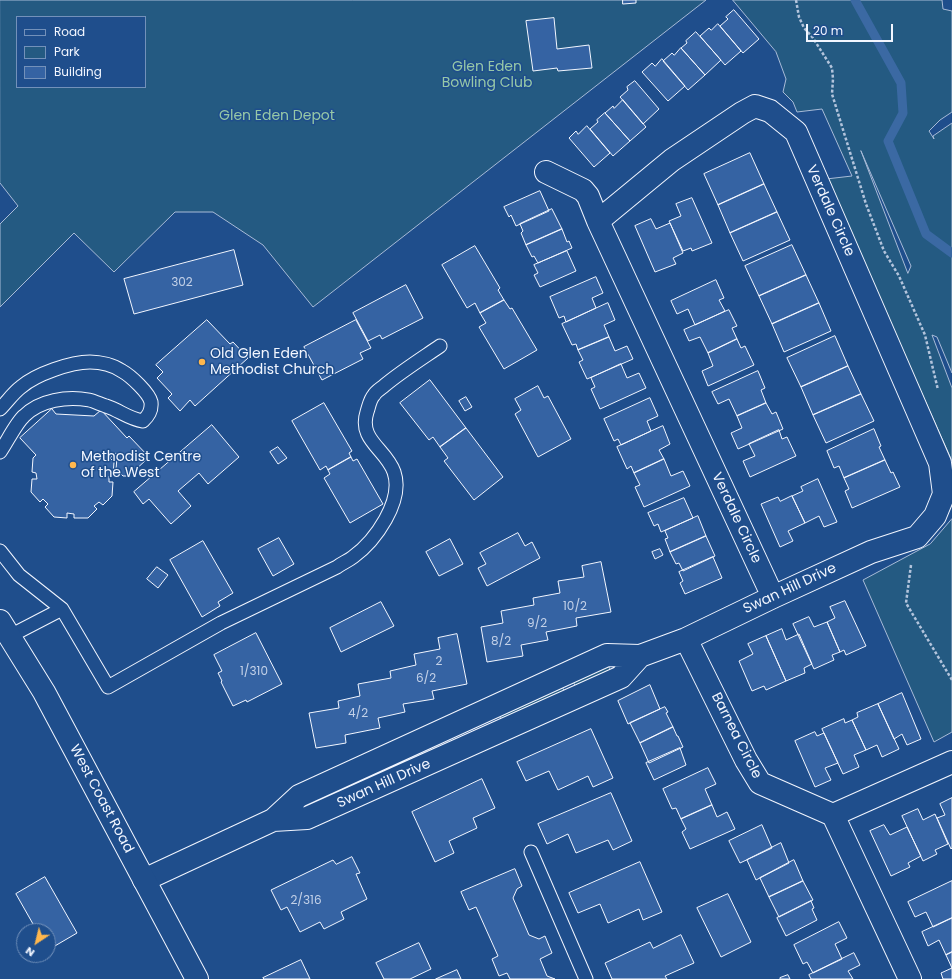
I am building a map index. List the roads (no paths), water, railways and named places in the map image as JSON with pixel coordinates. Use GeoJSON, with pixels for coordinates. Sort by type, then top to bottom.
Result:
{"type":"FeatureCollection","features":[{"type":"Feature","properties":{"kind":"street","name":"Verdale Circle"},"geometry":{"type":"LineString","coordinates":[[598,221],[672,160],[742,113],[755,106],[770,111],[796,132],[940,463],[944,494],[935,516]]}},
{"type":"Feature","properties":{"kind":"street","name":"Verdale Circle"},"geometry":{"type":"LineString","coordinates":[[546,172],[583,190],[588,196],[598,221],[773,597]]}},
{"type":"Feature","properties":{"kind":"street","name":"Swan Hill Drive"},"geometry":{"type":"LineString","coordinates":[[144,880],[274,820],[300,796],[481,712],[607,655],[640,656],[686,639],[871,552],[917,537],[935,516]]}},
{"type":"Feature","properties":{"kind":"street","name":"West Coast Road"},"geometry":{"type":"LineString","coordinates":[[5,629],[44,692],[197,979]]}},
{"type":"Feature","properties":{"kind":"street","name":"Barnea Circle"},"geometry":{"type":"LineString","coordinates":[[686,639],[746,760],[760,783],[833,815]]}},
{"type":"Feature","properties":{"kind":"street","name":"Swan Hill Drive"},"geometry":{"type":"LineString","coordinates":[[274,820],[307,818],[621,678],[640,656]]}},
{"type":"Feature","properties":{"kind":"street"},"geometry":{"type":"LineString","coordinates":[[481,712],[492,735]]}},
{"type":"Feature","properties":{"kind":"street"},"geometry":{"type":"LineString","coordinates":[[910,979],[833,815],[952,762]]}},
{"type":"Feature","properties":{"kind":"lane"},"geometry":{"type":"LineString","coordinates":[[0,551],[19,575],[62,609],[108,687],[221,623],[337,567],[353,557],[363,548],[385,522],[394,502],[397,490],[394,472],[386,459],[372,442],[366,431],[364,419],[369,405],[374,395],[398,374],[440,346]]}},
{"type":"Feature","properties":{"kind":"lane"},"geometry":{"type":"LineString","coordinates":[[0,409],[21,386],[44,374],[66,366],[90,362],[110,365],[123,371],[137,383],[151,402],[151,410],[143,421],[133,420],[117,410],[89,400],[71,399],[52,401],[37,407],[24,416],[0,452]]}},
{"type":"Feature","properties":{"kind":"lane"},"geometry":{"type":"LineString","coordinates":[[5,629],[62,609]]}},
{"type":"Feature","properties":{"kind":"lane"},"geometry":{"type":"LineString","coordinates":[[531,852],[586,979]]}},
{"type":"Feature","properties":{"kind":"waterway"},"geometry":{"type":"LineString","coordinates":[[855,0],[901,83],[903,113],[888,141],[926,234],[952,253]]}},
{"type":"Feature","properties":{"kind":"place","name":"Old Glen Eden Methodist Church"},"geometry":{"type":"Point","coordinates":[202,362]}},
{"type":"Feature","properties":{"kind":"place","name":"Methodist Centre of the West"},"geometry":{"type":"Point","coordinates":[73,465]}},
{"type":"Feature","properties":{"kind":"park label","name":"Glen Eden Bowling Club"},"geometry":{"type":"Point","coordinates":[487,76]}},
{"type":"Feature","properties":{"kind":"park label","name":"Glen Eden Depot"},"geometry":{"type":"Point","coordinates":[277,116]}}]}
